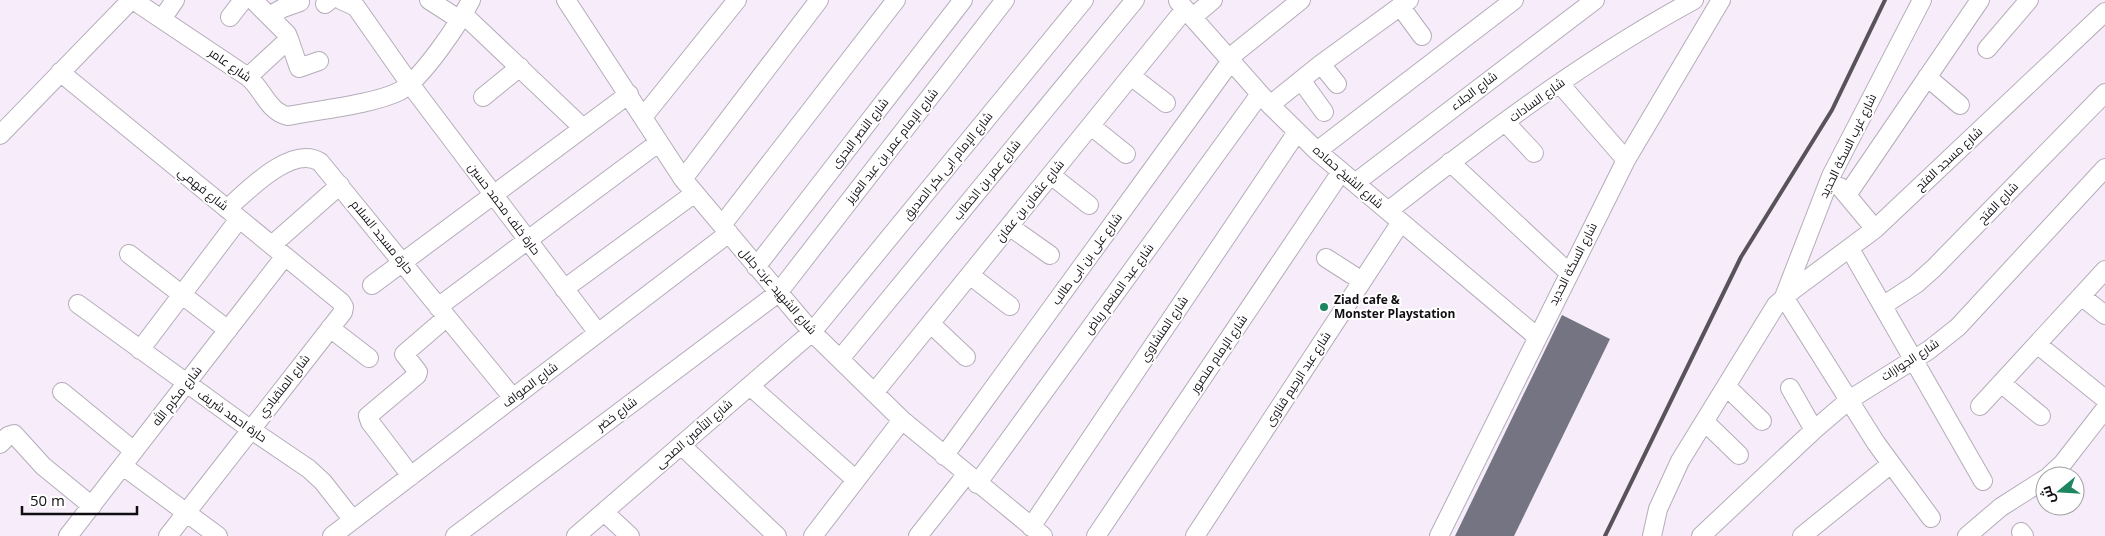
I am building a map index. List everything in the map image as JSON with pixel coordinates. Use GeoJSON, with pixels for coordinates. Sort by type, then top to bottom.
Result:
{"type":"FeatureCollection","features":[{"type":"Feature","properties":{"kind":"street","name":"شارع عامر"},"geometry":{"type":"LineString","coordinates":[[132,0],[248,77],[258,86],[274,109],[288,116],[382,98],[410,84]]}},
{"type":"Feature","properties":{"kind":"street"},"geometry":{"type":"LineString","coordinates":[[0,134],[132,0]]}},
{"type":"Feature","properties":{"kind":"street"},"geometry":{"type":"LineString","coordinates":[[162,19],[175,0]]}},
{"type":"Feature","properties":{"kind":"street"},"geometry":{"type":"LineString","coordinates":[[230,17],[244,0]]}},
{"type":"Feature","properties":{"kind":"street"},"geometry":{"type":"LineString","coordinates":[[253,0],[287,34],[299,68],[319,62]]}},
{"type":"Feature","properties":{"kind":"street"},"geometry":{"type":"LineString","coordinates":[[429,0],[465,11],[582,128]]}},
{"type":"Feature","properties":{"kind":"street","name":"شارع الشهيد عزت جلال"},"geometry":{"type":"LineString","coordinates":[[566,0],[658,143],[694,193],[812,332],[902,420],[1030,531]]}},
{"type":"Feature","properties":{"kind":"street"},"geometry":{"type":"LineString","coordinates":[[643,117],[737,0]]}},
{"type":"Feature","properties":{"kind":"street"},"geometry":{"type":"LineString","coordinates":[[684,179],[819,0]]}},
{"type":"Feature","properties":{"kind":"street","name":"شارع الصواف"},"geometry":{"type":"LineString","coordinates":[[332,536],[598,333],[725,229],[896,0]]}},
{"type":"Feature","properties":{"kind":"street","name":"شارع النصر البحرى"},"geometry":{"type":"LineString","coordinates":[[756,266],[963,0]]}},
{"type":"Feature","properties":{"kind":"street","name":"شارع الإمام عمر بن عبد العزيز"},"geometry":{"type":"LineString","coordinates":[[778,293],[1005,0]]}},
{"type":"Feature","properties":{"kind":"street","name":"شارع الإمام ابى بكر الصديق"},"geometry":{"type":"LineString","coordinates":[[812,332],[1084,0]]}},
{"type":"Feature","properties":{"kind":"street","name":"شارع عمر بن الخطاب"},"geometry":{"type":"LineString","coordinates":[[840,360],[1135,0]]}},
{"type":"Feature","properties":{"kind":"street","name":"شارع عثمان بن عفان"},"geometry":{"type":"LineString","coordinates":[[874,393],[971,276],[1009,226],[1052,176],[1185,9],[1213,0]]}},
{"type":"Feature","properties":{"kind":"street"},"geometry":{"type":"LineString","coordinates":[[1317,151],[1514,0]]}},
{"type":"Feature","properties":{"kind":"street","name":"شارع الجلاء"},"geometry":{"type":"LineString","coordinates":[[1348,177],[1595,0]]}},
{"type":"Feature","properties":{"kind":"street","name":"شارع السادات"},"geometry":{"type":"LineString","coordinates":[[1394,217],[1450,162],[1651,22],[1694,0]]}},
{"type":"Feature","properties":{"kind":"street","name":"شارع السكة الحديد"},"geometry":{"type":"LineString","coordinates":[[1439,536],[1536,336],[1626,160],[1721,0]]}},
{"type":"Feature","properties":{"kind":"street","name":"شارع غرب السكة الحديد"},"geometry":{"type":"LineString","coordinates":[[1784,297],[1831,176],[1922,0]]}},
{"type":"Feature","properties":{"kind":"street"},"geometry":{"type":"LineString","coordinates":[[1847,195],[1980,0]]}},
{"type":"Feature","properties":{"kind":"street"},"geometry":{"type":"LineString","coordinates":[[1987,49],[2028,0]]}},
{"type":"Feature","properties":{"kind":"street"},"geometry":{"type":"LineString","coordinates":[[269,16],[283,8],[300,2]]}},
{"type":"Feature","properties":{"kind":"street","name":"حارة خلف محمد حسين"},"geometry":{"type":"LineString","coordinates":[[342,2],[410,84],[598,333]]}},
{"type":"Feature","properties":{"kind":"street","name":"شارع على بن ابى طالب"},"geometry":{"type":"LineString","coordinates":[[944,456],[1230,59],[1293,2]]}},
{"type":"Feature","properties":{"kind":"street"},"geometry":{"type":"LineString","coordinates":[[1404,3],[1422,36]]}},
{"type":"Feature","properties":{"kind":"street","name":"شارع عبد المنعم رياض"},"geometry":{"type":"LineString","coordinates":[[918,536],[972,480],[1265,99],[1301,80],[1404,3]]}},
{"type":"Feature","properties":{"kind":"street","name":"شارع الشيخ حماده"},"geometry":{"type":"LineString","coordinates":[[1185,9],[1265,99],[1317,151],[1536,336]]}},
{"type":"Feature","properties":{"kind":"street"},"geometry":{"type":"LineString","coordinates":[[410,84],[465,11]]}},
{"type":"Feature","properties":{"kind":"street","name":"شارع مسجد الفتح"},"geometry":{"type":"LineString","coordinates":[[1784,297],[1874,229],[2105,12]]}},
{"type":"Feature","properties":{"kind":"street"},"geometry":{"type":"LineString","coordinates":[[248,77],[289,39]]}},
{"type":"Feature","properties":{"kind":"street"},"geometry":{"type":"LineString","coordinates":[[1321,64],[1337,84]]}},
{"type":"Feature","properties":{"kind":"street"},"geometry":{"type":"LineString","coordinates":[[483,97],[520,67]]}},
{"type":"Feature","properties":{"kind":"street","name":"شارع فهمي"},"geometry":{"type":"LineString","coordinates":[[60,72],[344,306]]}},
{"type":"Feature","properties":{"kind":"street"},"geometry":{"type":"LineString","coordinates":[[1131,76],[1166,102]]}},
{"type":"Feature","properties":{"kind":"street"},"geometry":{"type":"LineString","coordinates":[[1927,77],[1960,105]]}},
{"type":"Feature","properties":{"kind":"street"},"geometry":{"type":"LineString","coordinates":[[1301,80],[1324,112]]}},
{"type":"Feature","properties":{"kind":"street"},"geometry":{"type":"LineString","coordinates":[[1560,84],[1626,160]]}},
{"type":"Feature","properties":{"kind":"street","name":"شارع الفتح"},"geometry":{"type":"LineString","coordinates":[[1884,305],[1929,272],[2105,93]]}},
{"type":"Feature","properties":{"kind":"street"},"geometry":{"type":"LineString","coordinates":[[372,286],[628,94]]}},
{"type":"Feature","properties":{"kind":"street"},"geometry":{"type":"LineString","coordinates":[[1506,123],[1534,153]]}},
{"type":"Feature","properties":{"kind":"street"},"geometry":{"type":"LineString","coordinates":[[1091,126],[1126,154]]}},
{"type":"Feature","properties":{"kind":"street","name":"شارع المنشاوي"},"geometry":{"type":"LineString","coordinates":[[1030,531],[1297,132]]}},
{"type":"Feature","properties":{"kind":"street"},"geometry":{"type":"LineString","coordinates":[[411,476],[370,422],[368,416],[417,375],[418,372],[404,354],[443,312],[528,241],[658,143]]}},
{"type":"Feature","properties":{"kind":"street","name":"حارة مسجد السلام"},"geometry":{"type":"LineString","coordinates":[[140,350],[182,294],[233,214],[271,171],[304,157],[320,162],[340,185],[513,398]]}},
{"type":"Feature","properties":{"kind":"street"},"geometry":{"type":"LineString","coordinates":[[1450,162],[1568,272]]}},
{"type":"Feature","properties":{"kind":"street","name":"شارع الجوازات"},"geometry":{"type":"LineString","coordinates":[[1701,536],[1814,430],[1849,400],[1944,339],[1971,314],[2105,168]]}},
{"type":"Feature","properties":{"kind":"street"},"geometry":{"type":"LineString","coordinates":[[1052,176],[1089,205]]}},
{"type":"Feature","properties":{"kind":"street"},"geometry":{"type":"LineString","coordinates":[[1831,176],[1874,229]]}},
{"type":"Feature","properties":{"kind":"street","name":"شارع الإمام منصور"},"geometry":{"type":"LineString","coordinates":[[1096,536],[1348,177]]}},
{"type":"Feature","properties":{"kind":"street","name":"شارع مكرم الله"},"geometry":{"type":"LineString","coordinates":[[68,536],[228,330],[278,250],[340,185]]}},
{"type":"Feature","properties":{"kind":"street"},"geometry":{"type":"LineString","coordinates":[[564,289],[694,193]]}},
{"type":"Feature","properties":{"kind":"street","name":"شارع عبد الرحيم قناوى"},"geometry":{"type":"LineString","coordinates":[[1195,536],[1362,281],[1394,217]]}},
{"type":"Feature","properties":{"kind":"street"},"geometry":{"type":"LineString","coordinates":[[1009,226],[1050,255]]}},
{"type":"Feature","properties":{"kind":"street"},"geometry":{"type":"LineString","coordinates":[[1850,249],[1984,481]]}},
{"type":"Feature","properties":{"kind":"street"},"geometry":{"type":"LineString","coordinates":[[129,254],[228,330]]}},
{"type":"Feature","properties":{"kind":"street"},"geometry":{"type":"LineString","coordinates":[[1326,258],[1362,281]]}},
{"type":"Feature","properties":{"kind":"street"},"geometry":{"type":"LineString","coordinates":[[1980,406],[2105,270]]}},
{"type":"Feature","properties":{"kind":"street"},"geometry":{"type":"LineString","coordinates":[[971,276],[1010,306]]}},
{"type":"Feature","properties":{"kind":"street","name":"شارع خضر"},"geometry":{"type":"LineString","coordinates":[[455,536],[778,293]]}},
{"type":"Feature","properties":{"kind":"street"},"geometry":{"type":"LineString","coordinates":[[2081,296],[2105,315]]}},
{"type":"Feature","properties":{"kind":"street"},"geometry":{"type":"LineString","coordinates":[[1655,534],[1658,509],[1680,461],[1768,316],[1784,297],[1891,464],[1931,518]]}},
{"type":"Feature","properties":{"kind":"street","name":"حارة احمد شريف"},"geometry":{"type":"LineString","coordinates":[[78,304],[250,430],[317,475],[352,520]]}},
{"type":"Feature","properties":{"kind":"street","name":"شارع المنقبادي"},"geometry":{"type":"LineString","coordinates":[[168,536],[343,312],[344,306]]}},
{"type":"Feature","properties":{"kind":"street"},"geometry":{"type":"LineString","coordinates":[[931,324],[966,357]]}},
{"type":"Feature","properties":{"kind":"street"},"geometry":{"type":"LineString","coordinates":[[330,328],[369,358]]}},
{"type":"Feature","properties":{"kind":"street","name":"شارع التأمين الصحى"},"geometry":{"type":"LineString","coordinates":[[576,536],[812,332]]}},
{"type":"Feature","properties":{"kind":"street"},"geometry":{"type":"LineString","coordinates":[[2037,344],[2105,399]]}},
{"type":"Feature","properties":{"kind":"street"},"geometry":{"type":"LineString","coordinates":[[2001,383],[2041,416]]}},
{"type":"Feature","properties":{"kind":"street"},"geometry":{"type":"LineString","coordinates":[[750,386],[856,480]]}},
{"type":"Feature","properties":{"kind":"street"},"geometry":{"type":"LineString","coordinates":[[1726,386],[1762,421]]}},
{"type":"Feature","properties":{"kind":"street"},"geometry":{"type":"LineString","coordinates":[[1790,388],[1814,430]]}},
{"type":"Feature","properties":{"kind":"street"},"geometry":{"type":"LineString","coordinates":[[62,392],[134,451]]}},
{"type":"Feature","properties":{"kind":"street"},"geometry":{"type":"LineString","coordinates":[[2060,466],[2105,409]]}},
{"type":"Feature","properties":{"kind":"street"},"geometry":{"type":"LineString","coordinates":[[813,536],[902,420]]}},
{"type":"Feature","properties":{"kind":"street"},"geometry":{"type":"LineString","coordinates":[[1705,422],[1739,455]]}},
{"type":"Feature","properties":{"kind":"street"},"geometry":{"type":"LineString","coordinates":[[0,444],[8,436],[14,434],[43,466],[92,506]]}},
{"type":"Feature","properties":{"kind":"street"},"geometry":{"type":"LineString","coordinates":[[681,445],[777,536]]}},
{"type":"Feature","properties":{"kind":"street"},"geometry":{"type":"LineString","coordinates":[[1802,536],[1891,464]]}},
{"type":"Feature","properties":{"kind":"street"},"geometry":{"type":"LineString","coordinates":[[123,466],[218,536]]}},
{"type":"Feature","properties":{"kind":"street"},"geometry":{"type":"LineString","coordinates":[[1967,536],[2001,507],[2035,485]]}},
{"type":"Feature","properties":{"kind":"street"},"geometry":{"type":"LineString","coordinates":[[604,512],[630,536]]}},
{"type":"Feature","properties":{"kind":"building"},"geometry":{"type":"Polygon","coordinates":[[[1562,315],[1610,339],[1514,536],[1455,536],[1562,315]]]}},
{"type":"Feature","properties":{"kind":"railway"},"geometry":{"type":"LineString","coordinates":[[1605,536],[1741,257],[1832,110],[1885,0]]}},
{"type":"Feature","properties":{"kind":"place","name":"Ziad cafe & Monster Playstation"},"geometry":{"type":"Point","coordinates":[1324,307]}}]}
